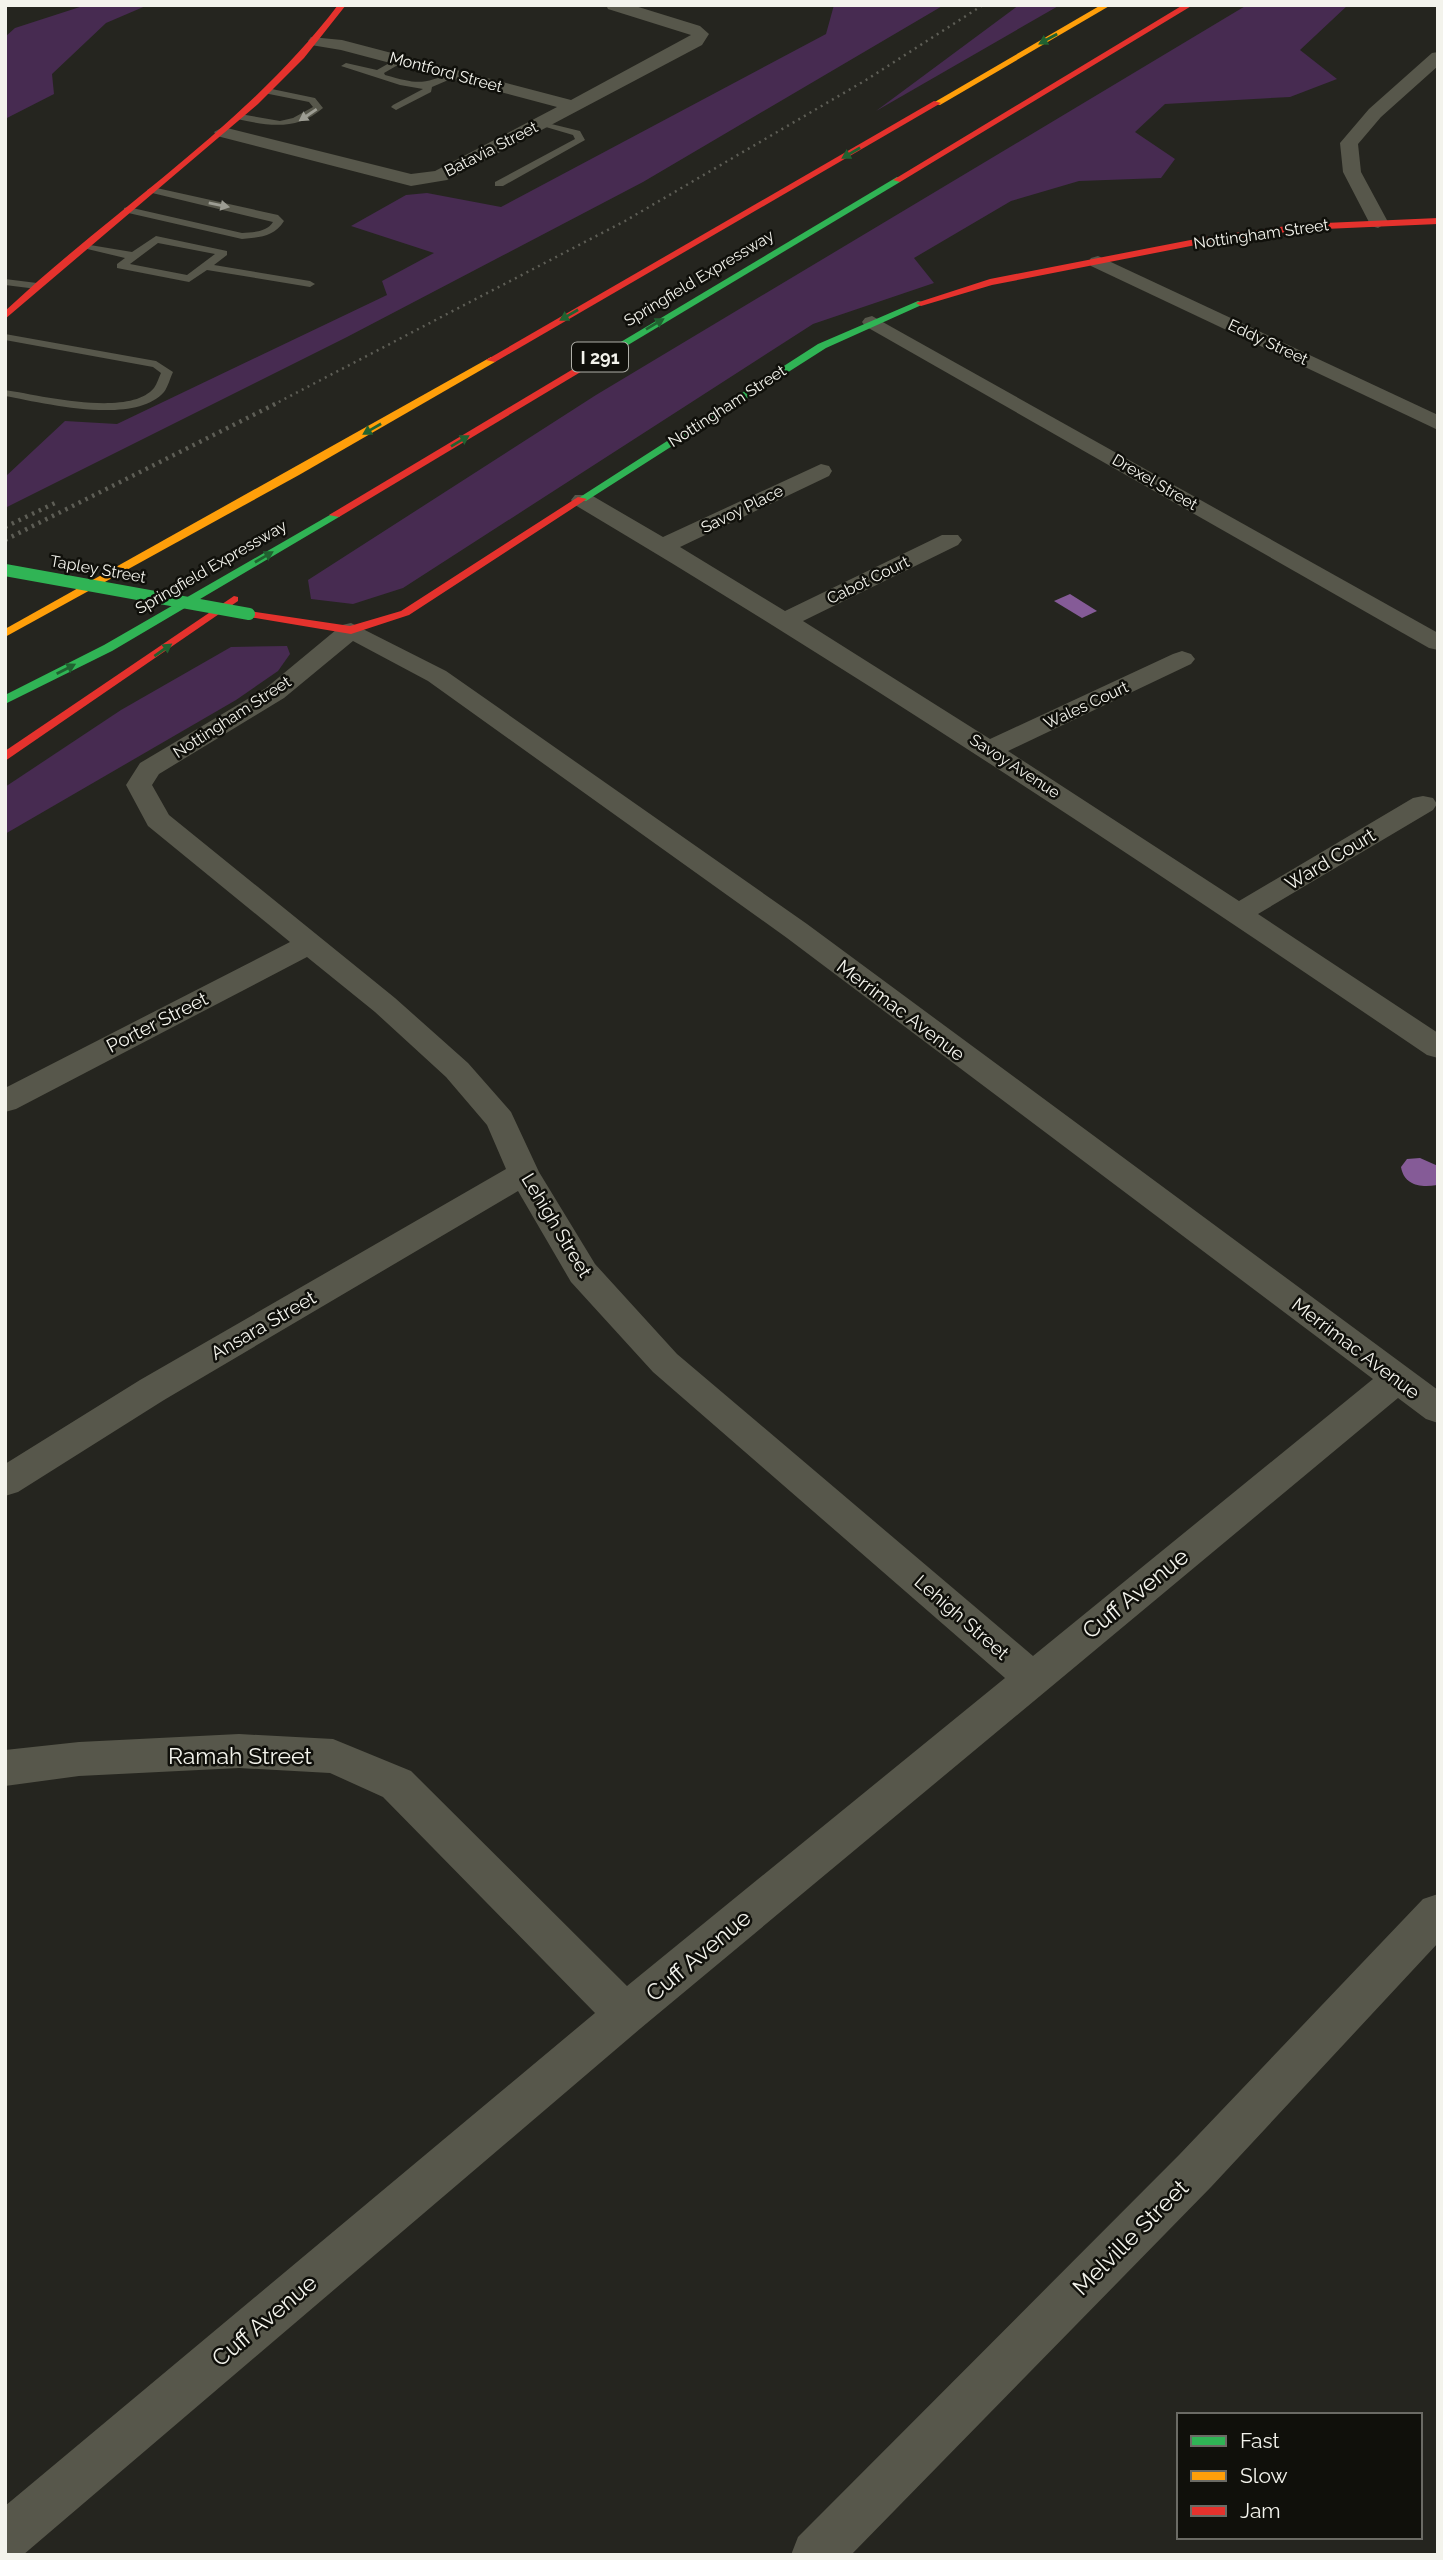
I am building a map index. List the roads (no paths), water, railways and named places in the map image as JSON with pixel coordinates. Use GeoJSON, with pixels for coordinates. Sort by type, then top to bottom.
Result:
{"type":"FeatureCollection","features":[{"type":"Feature","properties":{"kind":"main road"},"geometry":{"type":"LineString","coordinates":[[5,316],[37,286],[240,117],[317,41],[341,5]]}},
{"type":"Feature","properties":{"kind":"main road","name":"Springfield Expressway"},"geometry":{"type":"LineString","coordinates":[[5,634],[209,520],[1107,5]]}},
{"type":"Feature","properties":{"kind":"main road","name":"Springfield Expressway"},"geometry":{"type":"LineString","coordinates":[[5,700],[108,648],[1189,5]]}},
{"type":"Feature","properties":{"kind":"main road","name":"Nottingham Street"},"geometry":{"type":"LineString","coordinates":[[351,630],[405,613],[781,370],[872,322],[939,296],[990,282],[1262,232],[1378,222],[1438,221]]}},
{"type":"Feature","properties":{"kind":"main road"},"geometry":{"type":"LineString","coordinates":[[5,307],[37,286]]}},
{"type":"Feature","properties":{"kind":"main road"},"geometry":{"type":"LineString","coordinates":[[267,574],[377,490]]}},
{"type":"Feature","properties":{"kind":"main road"},"geometry":{"type":"LineString","coordinates":[[5,615],[209,520]]}},
{"type":"Feature","properties":{"kind":"main road","name":"Tapley Street"},"geometry":{"type":"LineString","coordinates":[[5,570],[351,630]]}},
{"type":"Feature","properties":{"kind":"main road"},"geometry":{"type":"LineString","coordinates":[[5,757],[244,591]]}},
{"type":"Feature","properties":{"kind":"street","name":"Batavia Street"},"geometry":{"type":"LineString","coordinates":[[223,132],[411,180],[440,176],[696,41],[700,34],[614,5]]}},
{"type":"Feature","properties":{"kind":"street","name":"Montford Street"},"geometry":{"type":"LineString","coordinates":[[317,41],[574,106]]}},
{"type":"Feature","properties":{"kind":"street"},"geometry":{"type":"LineString","coordinates":[[1378,222],[1352,172],[1349,144],[1375,113],[1438,57]]}},
{"type":"Feature","properties":{"kind":"street"},"geometry":{"type":"LineString","coordinates":[[1407,85],[1427,89]]}},
{"type":"Feature","properties":{"kind":"street","name":"Eddy Street"},"geometry":{"type":"LineString","coordinates":[[1098,262],[1438,423]]}},
{"type":"Feature","properties":{"kind":"street","name":"Drexel Street"},"geometry":{"type":"LineString","coordinates":[[872,322],[1438,643]]}},
{"type":"Feature","properties":{"kind":"street","name":"Savoy Place"},"geometry":{"type":"LineString","coordinates":[[664,547],[821,471]]}},
{"type":"Feature","properties":{"kind":"street","name":"Savoy Avenue"},"geometry":{"type":"LineString","coordinates":[[583,500],[786,620],[989,750],[1438,1048]]}},
{"type":"Feature","properties":{"kind":"street","name":"Cabot Court"},"geometry":{"type":"LineString","coordinates":[[786,620],[950,540]]}},
{"type":"Feature","properties":{"kind":"street","name":"Nottingham Street"},"geometry":{"type":"LineString","coordinates":[[158,820],[139,785],[149,769],[275,693],[351,630]]}},
{"type":"Feature","properties":{"kind":"street","name":"Merrimac Avenue"},"geometry":{"type":"LineString","coordinates":[[351,630],[438,677],[710,869],[1438,1409]]}},
{"type":"Feature","properties":{"kind":"street","name":"Wales Court"},"geometry":{"type":"LineString","coordinates":[[989,750],[1182,659]]}},
{"type":"Feature","properties":{"kind":"street","name":"Ward Court"},"geometry":{"type":"LineString","coordinates":[[1238,914],[1423,804]]}},
{"type":"Feature","properties":{"kind":"street","name":"Lehigh Street"},"geometry":{"type":"LineString","coordinates":[[158,820],[457,1069],[500,1120],[524,1174],[583,1273],[665,1363],[1032,1678]]}},
{"type":"Feature","properties":{"kind":"street","name":"Porter Street"},"geometry":{"type":"LineString","coordinates":[[5,1101],[309,944]]}},
{"type":"Feature","properties":{"kind":"street","name":"Ansara Street"},"geometry":{"type":"LineString","coordinates":[[5,1482],[152,1390],[524,1174]]}},
{"type":"Feature","properties":{"kind":"street","name":"Cuff Avenue"},"geometry":{"type":"LineString","coordinates":[[5,2538],[626,2014],[1397,1379]]}},
{"type":"Feature","properties":{"kind":"street","name":"Ramah Street"},"geometry":{"type":"LineString","coordinates":[[5,1768],[79,1759],[239,1751],[333,1756],[397,1784],[626,2014]]}},
{"type":"Feature","properties":{"kind":"street","name":"Melville Street"},"geometry":{"type":"LineString","coordinates":[[816,2555],[1195,2171],[1438,1913]]}},
{"type":"Feature","properties":{"kind":"lane"},"geometry":{"type":"LineString","coordinates":[[378,73],[400,60]]}},
{"type":"Feature","properties":{"kind":"lane"},"geometry":{"type":"LineString","coordinates":[[346,66],[378,73],[382,77],[420,88],[455,75]]}},
{"type":"Feature","properties":{"kind":"lane"},"geometry":{"type":"LineString","coordinates":[[396,107],[428,90],[428,87]]}},
{"type":"Feature","properties":{"kind":"lane"},"geometry":{"type":"LineString","coordinates":[[240,117],[296,123],[318,108],[312,100],[267,91]]}},
{"type":"Feature","properties":{"kind":"lane"},"geometry":{"type":"LineString","coordinates":[[499,184],[580,140],[577,133],[542,123]]}},
{"type":"Feature","properties":{"kind":"lane"},"geometry":{"type":"LineString","coordinates":[[264,142],[286,124]]}},
{"type":"Feature","properties":{"kind":"lane"},"geometry":{"type":"LineString","coordinates":[[128,210],[242,236],[262,234],[274,229],[279,222],[274,217],[152,190]]}},
{"type":"Feature","properties":{"kind":"lane"},"geometry":{"type":"LineString","coordinates":[[156,239],[223,253],[190,279],[121,266],[134,256],[156,239]]}},
{"type":"Feature","properties":{"kind":"lane"},"geometry":{"type":"LineString","coordinates":[[84,247],[134,256]]}},
{"type":"Feature","properties":{"kind":"lane"},"geometry":{"type":"LineString","coordinates":[[205,267],[310,284]]}},
{"type":"Feature","properties":{"kind":"lane"},"geometry":{"type":"LineString","coordinates":[[5,282],[37,286]]}},
{"type":"Feature","properties":{"kind":"lane"},"geometry":{"type":"LineString","coordinates":[[5,337],[156,364],[167,372],[165,383],[156,394],[119,407],[97,407],[5,393]]}},
{"type":"Feature","properties":{"kind":"railway"},"geometry":{"type":"LineString","coordinates":[[273,405],[625,221],[866,80],[983,5]]}},
{"type":"Feature","properties":{"kind":"railway"},"geometry":{"type":"LineString","coordinates":[[5,540],[277,403]]}},
{"type":"Feature","properties":{"kind":"railway"},"geometry":{"type":"LineString","coordinates":[[5,527],[55,503]]}}]}
